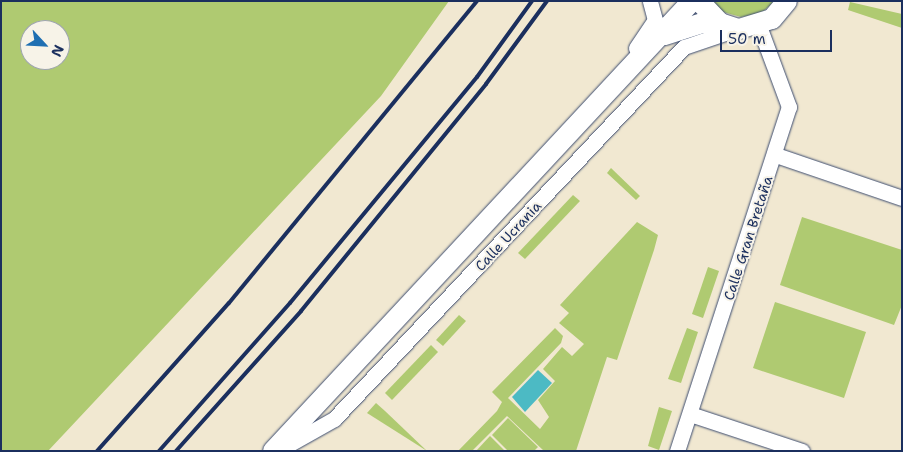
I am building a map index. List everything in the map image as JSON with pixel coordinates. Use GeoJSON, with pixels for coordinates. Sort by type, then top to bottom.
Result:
{"type":"FeatureCollection","features":[{"type":"Feature","properties":{"kind":"main road","name":"Calle Ucrania"},"geometry":{"type":"LineString","coordinates":[[273,451],[665,35],[692,1]]}},
{"type":"Feature","properties":{"kind":"main road"},"geometry":{"type":"LineString","coordinates":[[699,1],[720,23],[739,29],[759,26],[787,4]]}},
{"type":"Feature","properties":{"kind":"main road","name":"Calle Ucrania"},"geometry":{"type":"LineString","coordinates":[[665,35],[703,23],[720,23]]}},
{"type":"Feature","properties":{"kind":"street"},"geometry":{"type":"LineString","coordinates":[[595,110],[616,69],[647,37],[654,20],[650,1]]}},
{"type":"Feature","properties":{"kind":"street","name":"Calle Gran Bretaña"},"geometry":{"type":"LineString","coordinates":[[677,451],[776,155],[789,108],[759,26]]}},
{"type":"Feature","properties":{"kind":"street","name":"Calle Ucrania"},"geometry":{"type":"LineString","coordinates":[[278,451],[334,419],[684,47],[739,29]]}},
{"type":"Feature","properties":{"kind":"street"},"geometry":{"type":"LineString","coordinates":[[776,155],[902,198]]}},
{"type":"Feature","properties":{"kind":"street"},"geometry":{"type":"LineString","coordinates":[[690,414],[802,451]]}},
{"type":"Feature","properties":{"kind":"green space"},"geometry":{"type":"Polygon","coordinates":[[[1,1],[449,1],[381,96],[48,451],[1,451],[1,1]]]}},
{"type":"Feature","properties":{"kind":"green space"},"geometry":{"type":"Polygon","coordinates":[[[712,1],[775,1],[761,13],[741,17],[723,12],[712,1]]]}},
{"type":"Feature","properties":{"kind":"green space"},"geometry":{"type":"Polygon","coordinates":[[[850,2],[902,14],[902,28],[848,10],[850,2]]]}},
{"type":"Feature","properties":{"kind":"green space"},"geometry":{"type":"Polygon","coordinates":[[[611,168],[640,196],[636,200],[607,173],[611,168]]]}},
{"type":"Feature","properties":{"kind":"green space"},"geometry":{"type":"Polygon","coordinates":[[[573,195],[580,201],[525,259],[518,253],[573,195]]]}},
{"type":"Feature","properties":{"kind":"green space"},"geometry":{"type":"Polygon","coordinates":[[[802,217],[902,250],[902,305],[894,325],[780,285],[802,217]]]}},
{"type":"Feature","properties":{"kind":"green space"},"geometry":{"type":"Polygon","coordinates":[[[637,222],[658,235],[617,360],[607,357],[576,451],[544,451],[507,416],[472,451],[458,451],[497,411],[502,402],[492,392],[555,328],[563,336],[561,343],[508,398],[540,429],[549,417],[538,400],[555,381],[543,369],[562,347],[572,356],[584,344],[559,323],[569,313],[560,305],[637,222]]]}},
{"type":"Feature","properties":{"kind":"green space"},"geometry":{"type":"Polygon","coordinates":[[[708,267],[719,271],[703,318],[692,314],[708,267]]]}},
{"type":"Feature","properties":{"kind":"green space"},"geometry":{"type":"Polygon","coordinates":[[[775,302],[866,332],[844,398],[753,368],[775,302]]]}},
{"type":"Feature","properties":{"kind":"green space"},"geometry":{"type":"Polygon","coordinates":[[[459,315],[466,321],[443,346],[436,340],[459,315]]]}},
{"type":"Feature","properties":{"kind":"green space"},"geometry":{"type":"Polygon","coordinates":[[[687,328],[698,332],[681,383],[668,379],[687,328]]]}},
{"type":"Feature","properties":{"kind":"green space"},"geometry":{"type":"Polygon","coordinates":[[[431,345],[438,352],[392,400],[385,393],[431,345]]]}},
{"type":"Feature","properties":{"kind":"green space"},"geometry":{"type":"Polygon","coordinates":[[[376,403],[385,411],[427,451],[367,413],[376,403]]]}},
{"type":"Feature","properties":{"kind":"green space"},"geometry":{"type":"Polygon","coordinates":[[[659,407],[672,411],[659,450],[648,446],[659,407]]]}},
{"type":"Feature","properties":{"kind":"green space"},"geometry":{"type":"Polygon","coordinates":[[[508,418],[538,447],[534,451],[508,451],[492,435],[508,418]]]}},
{"type":"Feature","properties":{"kind":"green space"},"geometry":{"type":"Polygon","coordinates":[[[490,436],[505,451],[476,451],[490,436]]]}},
{"type":"Feature","properties":{"kind":"water"},"geometry":{"type":"Polygon","coordinates":[[[538,370],[552,383],[525,412],[512,397],[538,370]]]}},
{"type":"Feature","properties":{"kind":"railway"},"geometry":{"type":"LineString","coordinates":[[97,451],[229,303],[477,1]]}},
{"type":"Feature","properties":{"kind":"railway"},"geometry":{"type":"LineString","coordinates":[[159,451],[290,303],[477,77],[532,1]]}},
{"type":"Feature","properties":{"kind":"railway"},"geometry":{"type":"LineString","coordinates":[[176,451],[301,311],[486,84],[547,1]]}}]}
